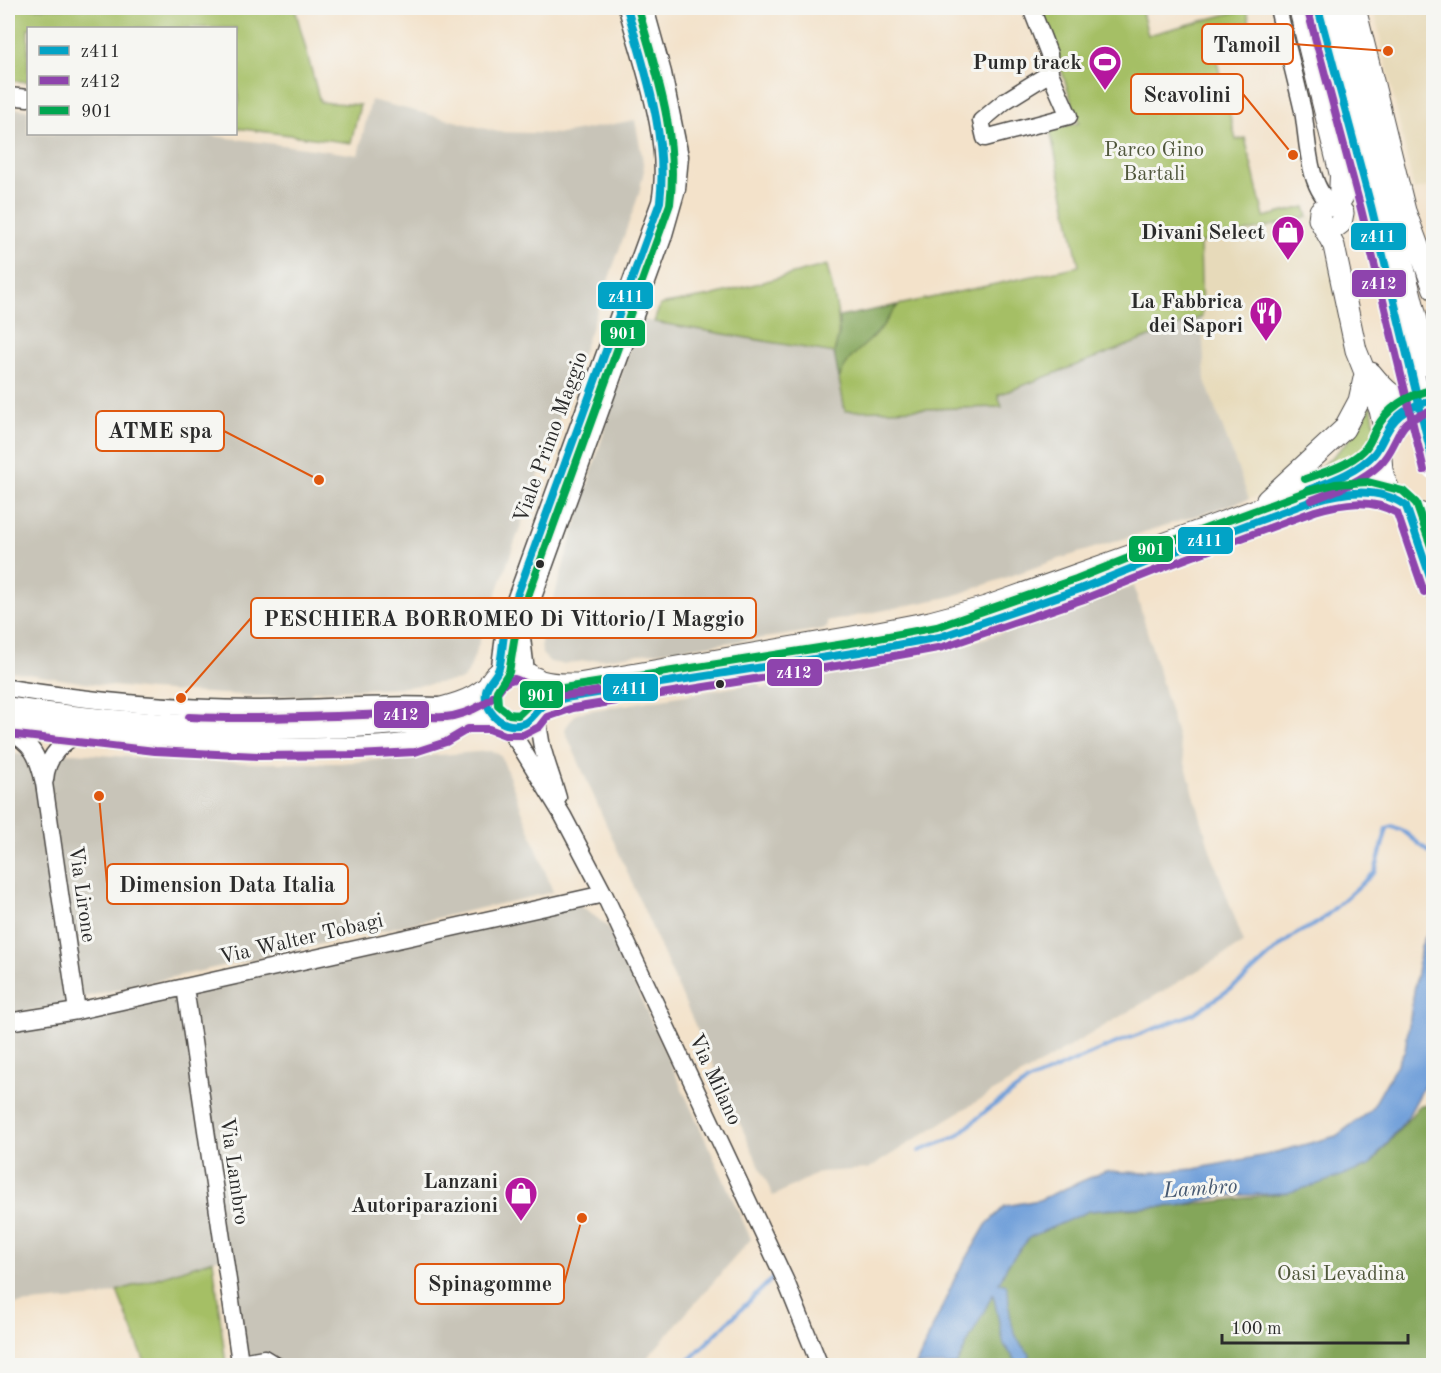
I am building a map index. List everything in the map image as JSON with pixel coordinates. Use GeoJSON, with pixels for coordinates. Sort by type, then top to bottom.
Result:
{"type":"FeatureCollection","features":[{"type":"Feature","properties":{"kind":"highway"},"geometry":{"type":"LineString","coordinates":[[1300,8],[1342,175],[1341,197],[1330,215]]}},
{"type":"Feature","properties":{"kind":"highway"},"geometry":{"type":"LineString","coordinates":[[1318,8],[1371,206],[1425,390]]}},
{"type":"Feature","properties":{"kind":"highway"},"geometry":{"type":"LineString","coordinates":[[1337,8],[1425,390],[1434,468]]}},
{"type":"Feature","properties":{"kind":"main road"},"geometry":{"type":"LineString","coordinates":[[1355,8],[1406,211],[1434,289]]}},
{"type":"Feature","properties":{"kind":"main road"},"geometry":{"type":"LineString","coordinates":[[1330,215],[1334,246],[1362,366],[1380,410],[1384,438],[1380,461],[1382,472],[1391,493],[1402,504],[1434,589]]}},
{"type":"Feature","properties":{"kind":"main road"},"geometry":{"type":"LineString","coordinates":[[1255,509],[1344,429],[1359,401],[1362,366]]}},
{"type":"Feature","properties":{"kind":"main road"},"geometry":{"type":"LineString","coordinates":[[1362,366],[1386,390],[1399,399],[1425,390]]}},
{"type":"Feature","properties":{"kind":"main road"},"geometry":{"type":"LineString","coordinates":[[377,725],[448,706],[474,696],[511,669],[557,684],[591,682],[930,622],[986,607],[1325,484],[1368,460],[1395,419],[1425,390]]}},
{"type":"Feature","properties":{"kind":"main road"},"geometry":{"type":"LineString","coordinates":[[539,709],[559,700],[580,696],[859,652],[940,636],[1080,589],[1155,558],[1311,501],[1352,492],[1365,492],[1402,504],[1417,512],[1434,516]]}},
{"type":"Feature","properties":{"kind":"main road"},"geometry":{"type":"LineString","coordinates":[[8,708],[186,726],[278,728],[465,719],[499,721],[511,725],[523,724],[531,720],[539,709],[542,694],[531,675]]}},
{"type":"Feature","properties":{"kind":"main road"},"geometry":{"type":"LineString","coordinates":[[492,681],[486,703],[490,712],[499,721]]}},
{"type":"Feature","properties":{"kind":"street","name":"Viale Primo Maggio"},"geometry":{"type":"LineString","coordinates":[[492,681],[500,666],[504,636],[513,606],[660,202],[664,174],[659,133],[627,8]]}},
{"type":"Feature","properties":{"kind":"street","name":"Viale Primo Maggio"},"geometry":{"type":"LineString","coordinates":[[531,675],[522,638],[528,611],[659,248],[678,189],[680,156],[663,73],[645,8]]}},
{"type":"Feature","properties":{"kind":"street"},"geometry":{"type":"LineString","coordinates":[[1032,8],[1049,54],[1050,73],[1069,116],[985,138],[981,121],[1005,101],[1050,73]]}},
{"type":"Feature","properties":{"kind":"street"},"geometry":{"type":"LineString","coordinates":[[1278,8],[1303,111],[1311,165],[1330,215]]}},
{"type":"Feature","properties":{"kind":"street"},"geometry":{"type":"LineString","coordinates":[[8,96],[27,98]]}},
{"type":"Feature","properties":{"kind":"street"},"geometry":{"type":"LineString","coordinates":[[8,688],[68,697],[211,708],[397,704],[448,706]]}},
{"type":"Feature","properties":{"kind":"street","name":"Via Milano"},"geometry":{"type":"LineString","coordinates":[[539,709],[540,743],[563,816]]}},
{"type":"Feature","properties":{"kind":"street"},"geometry":{"type":"LineString","coordinates":[[8,723],[156,741],[291,747],[412,742],[442,732],[465,719]]}},
{"type":"Feature","properties":{"kind":"street","name":"Via Milano"},"geometry":{"type":"LineString","coordinates":[[499,721],[519,744],[563,816],[604,894],[787,1284],[820,1365]]}},
{"type":"Feature","properties":{"kind":"street","name":"Via Lirone"},"geometry":{"type":"LineString","coordinates":[[8,731],[28,744],[40,763],[77,1011]]}},
{"type":"Feature","properties":{"kind":"street","name":"Via Lirone"},"geometry":{"type":"LineString","coordinates":[[44,783],[45,769],[57,749],[66,740],[83,733]]}},
{"type":"Feature","properties":{"kind":"street","name":"Via Walter Tobagi"},"geometry":{"type":"LineString","coordinates":[[8,1022],[77,1011],[604,894]]}},
{"type":"Feature","properties":{"kind":"street","name":"Via Lambro"},"geometry":{"type":"LineString","coordinates":[[185,987],[240,1364]]}},
{"type":"Feature","properties":{"kind":"street"},"geometry":{"type":"LineString","coordinates":[[240,1364],[264,1358],[277,1365]]}},
{"type":"Feature","properties":{"kind":"shaded area"},"geometry":{"type":"Polygon","coordinates":[[[1374,8],[1433,8],[1433,186],[1414,190],[1374,8]]]}},
{"type":"Feature","properties":{"kind":"shaded area"},"geometry":{"type":"Polygon","coordinates":[[[371,100],[498,132],[561,134],[635,120],[644,170],[639,194],[466,676],[462,680],[405,687],[312,691],[310,696],[258,696],[150,690],[8,671],[8,108],[27,110],[27,135],[206,135],[358,155],[371,100]]]}},
{"type":"Feature","properties":{"kind":"shaded area"},"geometry":{"type":"Polygon","coordinates":[[[1316,215],[1354,354],[1354,381],[1350,409],[1276,491],[1249,499],[1205,380],[1199,243],[1316,215]]]}},
{"type":"Feature","properties":{"kind":"shaded area"},"geometry":{"type":"Polygon","coordinates":[[[1202,317],[1205,380],[1249,499],[1056,560],[953,596],[827,622],[827,628],[562,664],[550,662],[542,654],[541,640],[638,319],[834,353],[845,410],[1002,407],[998,395],[1202,317]]]}},
{"type":"Feature","properties":{"kind":"shaded area"},"geometry":{"type":"Polygon","coordinates":[[[1134,586],[1211,853],[1244,943],[949,1118],[868,1169],[820,1172],[773,1196],[685,1003],[565,731],[566,727],[575,715],[581,712],[759,683],[762,688],[854,672],[953,648],[1017,628],[1134,586]]]}},
{"type":"Feature","properties":{"kind":"shaded area"},"geometry":{"type":"Polygon","coordinates":[[[490,751],[502,758],[553,892],[75,999],[69,1005],[8,1014],[8,753],[75,753],[180,761],[339,763],[490,751]]]}},
{"type":"Feature","properties":{"kind":"shaded area"},"geometry":{"type":"Polygon","coordinates":[[[572,901],[608,927],[751,1239],[641,1365],[240,1365],[224,1257],[100,1297],[8,1305],[8,1022],[572,901]]]}},
{"type":"Feature","properties":{"kind":"green space"},"geometry":{"type":"Polygon","coordinates":[[[8,8],[295,8],[320,102],[360,105],[351,143],[237,128],[239,103],[237,27],[27,27],[27,82],[8,80],[8,8]]]}},
{"type":"Feature","properties":{"kind":"green space","name":"Parco Gino Bartali"},"geometry":{"type":"Polygon","coordinates":[[[1040,8],[1141,8],[1148,35],[1247,9],[1250,23],[1210,33],[1236,140],[1245,138],[1264,217],[1305,207],[1308,217],[1200,243],[1202,317],[998,395],[1002,407],[845,411],[839,379],[843,368],[852,355],[878,331],[898,305],[1079,266],[1050,130],[1079,123],[1040,8]]]}},
{"type":"Feature","properties":{"kind":"green space"},"geometry":{"type":"Polygon","coordinates":[[[827,265],[838,320],[834,353],[654,322],[660,305],[710,296],[827,265]]]}},
{"type":"Feature","properties":{"kind":"green space"},"geometry":{"type":"Polygon","coordinates":[[[898,305],[878,332],[850,359],[839,379],[834,353],[839,334],[839,317],[898,305]]]}},
{"type":"Feature","properties":{"kind":"green space"},"geometry":{"type":"Polygon","coordinates":[[[1371,404],[1377,437],[1370,446],[1354,459],[1336,469],[1307,481],[1352,437],[1371,404]]]}},
{"type":"Feature","properties":{"kind":"green space","name":"Oasi Levadina"},"geometry":{"type":"Polygon","coordinates":[[[1420,1105],[1433,1106],[1433,1365],[956,1366],[1008,1264],[1030,1237],[1089,1211],[1178,1206],[1287,1193],[1369,1166],[1420,1105]]]}},
{"type":"Feature","properties":{"kind":"green space"},"geometry":{"type":"Polygon","coordinates":[[[213,1260],[226,1365],[146,1365],[117,1291],[213,1260]]]}},
{"type":"Feature","properties":{"kind":"water","name":"Lambro"},"geometry":{"type":"Polygon","coordinates":[[[1433,921],[1433,1063],[1428,1079],[1407,1118],[1369,1166],[1287,1193],[1224,1196],[1178,1206],[1089,1211],[1030,1237],[1008,1264],[999,1283],[1005,1283],[1007,1286],[1013,1327],[1017,1338],[1030,1354],[1029,1364],[1017,1362],[1004,1345],[993,1294],[956,1365],[916,1365],[955,1278],[986,1225],[1005,1206],[1039,1200],[1105,1171],[1145,1173],[1194,1169],[1266,1155],[1336,1136],[1371,1110],[1405,1050],[1421,946],[1433,921]]]}},
{"type":"Feature","properties":{"kind":"waterway"},"geometry":{"type":"LineString","coordinates":[[919,1151],[956,1137],[987,1110],[1027,1082],[1111,1045],[1193,1014],[1242,981],[1279,947],[1296,934],[1319,922],[1375,872],[1387,828],[1392,826],[1402,830],[1434,856]]}},
{"type":"Feature","properties":{"kind":"waterway"},"geometry":{"type":"LineString","coordinates":[[683,1366],[774,1277]]}},
{"type":"Feature","properties":{"kind":"transit line","name":"z411"},"geometry":{"type":"LineString","coordinates":[[627,8],[658,128],[662,177],[660,202],[506,626],[499,668],[488,685],[486,696],[489,710],[500,721],[514,725],[522,724],[545,704],[565,698],[859,652],[940,637],[1080,589],[1312,501],[1348,493],[1372,493],[1406,506],[1434,588]]}},
{"type":"Feature","properties":{"kind":"transit line","name":"901"},"geometry":{"type":"LineString","coordinates":[[638,8],[669,129],[672,179],[670,204],[516,629],[509,672],[497,691],[498,705],[509,714],[518,715],[538,696],[557,689],[857,642],[937,627],[1076,579],[1308,491],[1335,484],[1368,482],[1403,491],[1416,503],[1434,555]]}},
{"type":"Feature","properties":{"kind":"transit line","name":"z411"},"geometry":{"type":"LineString","coordinates":[[1318,8],[1371,206],[1434,466]]}},
{"type":"Feature","properties":{"kind":"transit line","name":"z412"},"geometry":{"type":"LineString","coordinates":[[1308,11],[1361,209],[1424,470]]}},
{"type":"Feature","properties":{"kind":"transit line","name":"901"},"geometry":{"type":"LineString","coordinates":[[1305,479],[1351,460],[1366,448],[1381,421],[1392,408],[1414,395],[1432,390]]}},
{"type":"Feature","properties":{"kind":"transit line","name":"z411"},"geometry":{"type":"LineString","coordinates":[[1308,490],[1343,476],[1367,461],[1374,454],[1396,418],[1413,407],[1434,400]]}},
{"type":"Feature","properties":{"kind":"transit line","name":"z412"},"geometry":{"type":"LineString","coordinates":[[1312,500],[1372,471],[1386,457],[1404,426],[1411,420],[1434,411]]}},
{"type":"Feature","properties":{"kind":"transit line","name":"z412"},"geometry":{"type":"LineString","coordinates":[[8,734],[155,751],[258,756],[415,752],[446,742],[468,729],[489,729],[505,735],[523,735],[539,727],[547,717],[573,708],[943,647],[1084,599],[1315,511],[1346,504],[1377,505],[1397,513],[1424,592]]}},
{"type":"Feature","properties":{"kind":"transit line","name":"z412"},"geometry":{"type":"LineString","coordinates":[[189,717],[266,718],[394,714],[446,717],[482,705],[491,699],[506,682],[514,679],[543,693],[574,695],[598,691]]}},
{"type":"Feature","properties":{"kind":"place","name":"Tamoil"},"geometry":{"type":"Point","coordinates":[1388,51]}},
{"type":"Feature","properties":{"kind":"place","name":"Pump track"},"geometry":{"type":"Point","coordinates":[1105,91]}},
{"type":"Feature","properties":{"kind":"place","name":"Scavolini"},"geometry":{"type":"Point","coordinates":[1293,155]}},
{"type":"Feature","properties":{"kind":"place","name":"Divani Select"},"geometry":{"type":"Point","coordinates":[1288,261]}},
{"type":"Feature","properties":{"kind":"place","name":"La Fabbrica dei Sapori"},"geometry":{"type":"Point","coordinates":[1266,342]}},
{"type":"Feature","properties":{"kind":"place","name":"ATME spa"},"geometry":{"type":"Point","coordinates":[319,480]}},
{"type":"Feature","properties":{"kind":"place","name":"PESCHIERA BORROMEO Di Vittorio/I Maggio"},"geometry":{"type":"Point","coordinates":[181,698]}},
{"type":"Feature","properties":{"kind":"place","name":"Dimension Data Italia"},"geometry":{"type":"Point","coordinates":[99,796]}},
{"type":"Feature","properties":{"kind":"place","name":"Spinagomme"},"geometry":{"type":"Point","coordinates":[582,1218]}},
{"type":"Feature","properties":{"kind":"place","name":"Lanzani Autoriparazioni"},"geometry":{"type":"Point","coordinates":[521,1222]}}]}
